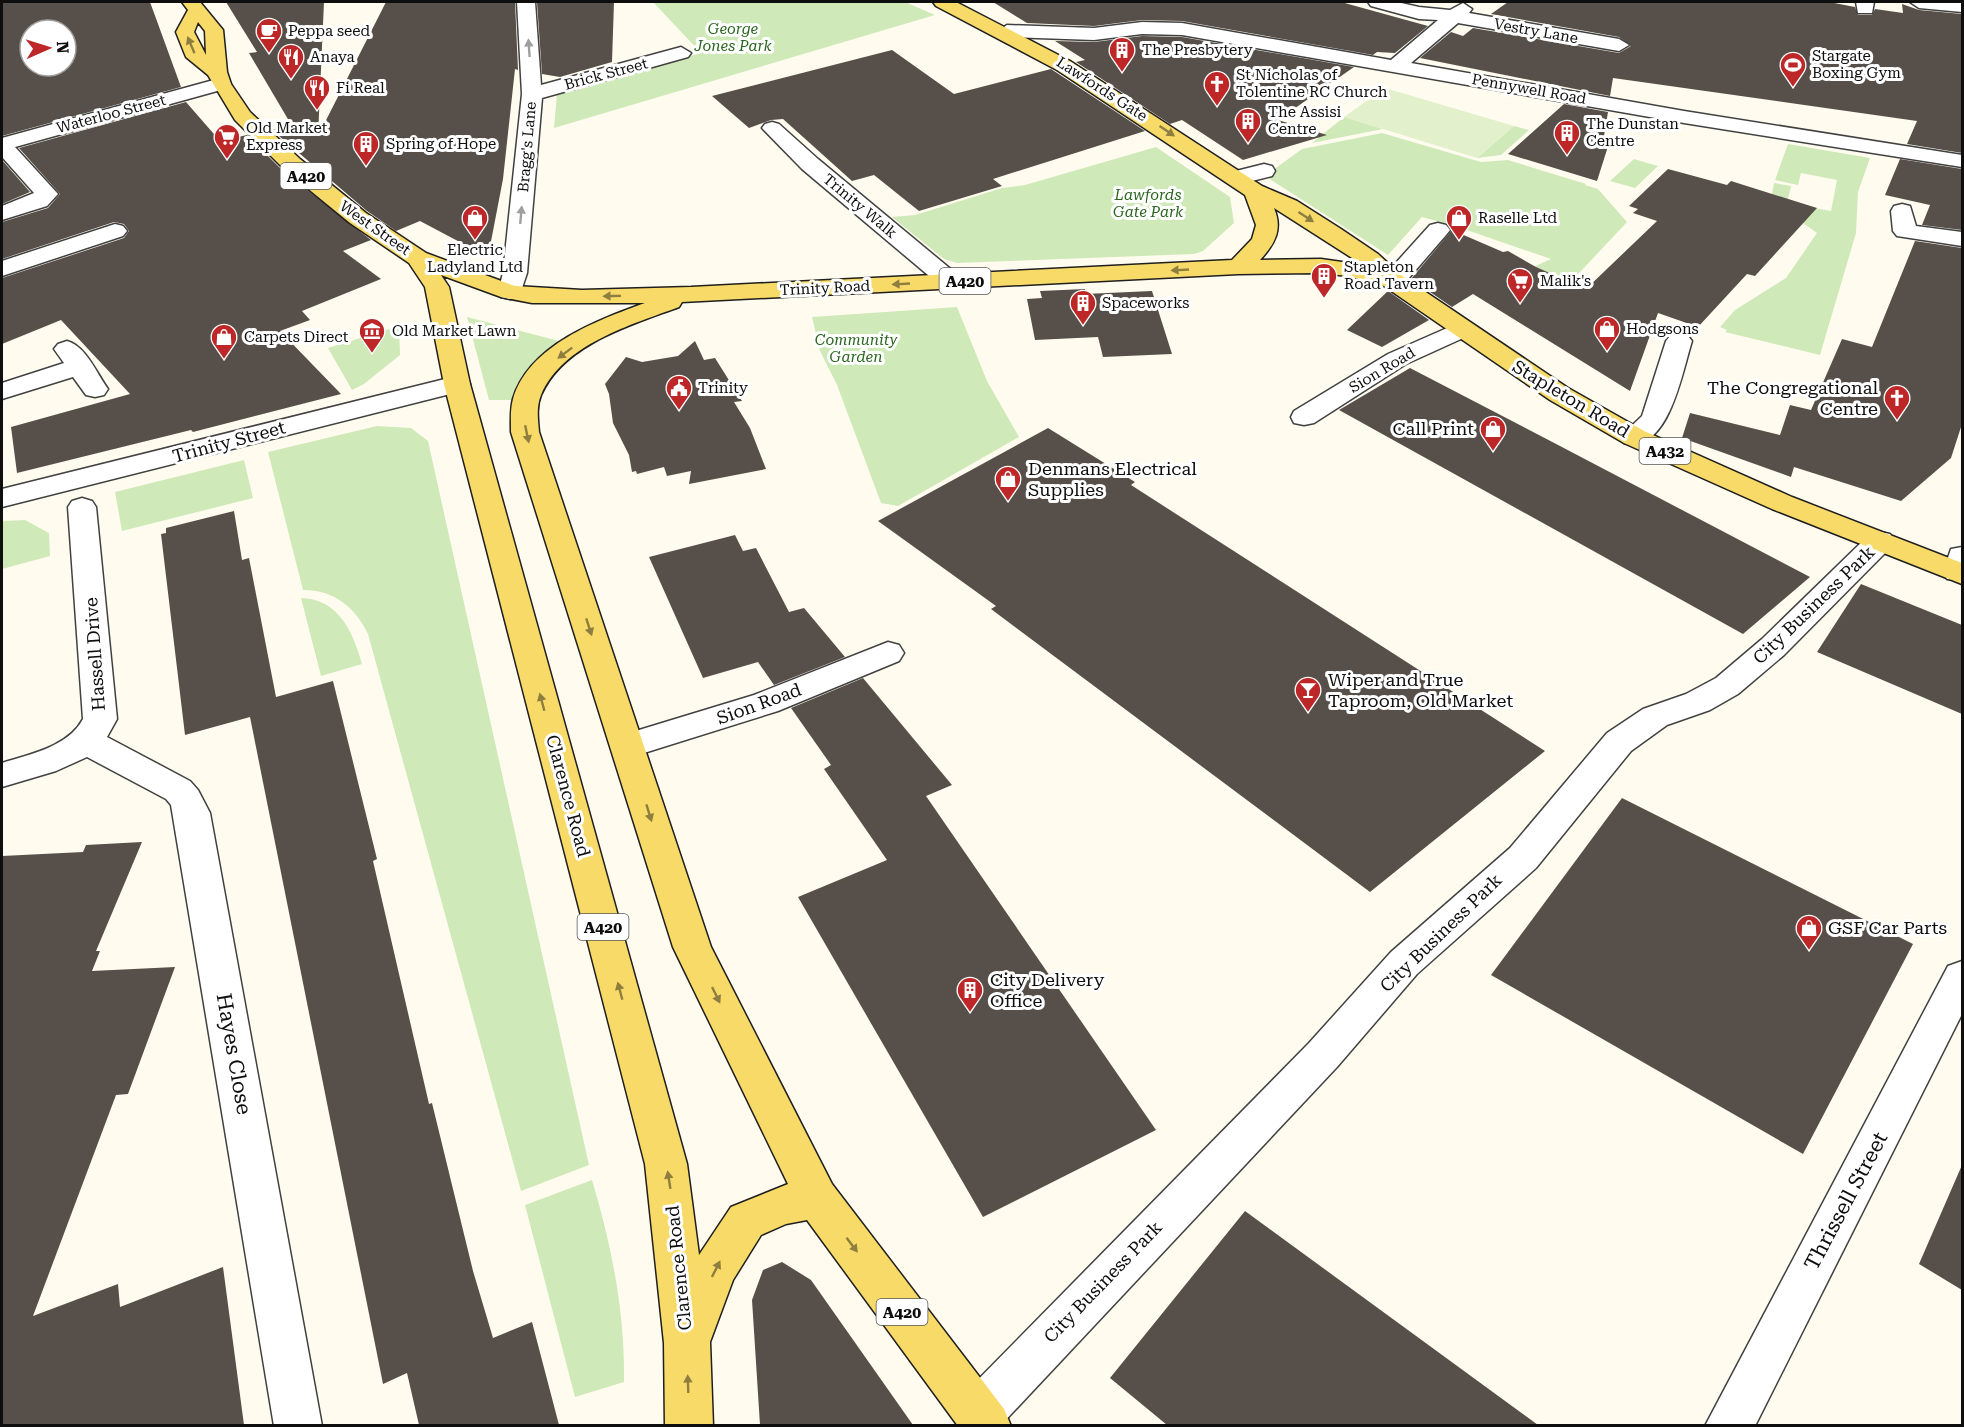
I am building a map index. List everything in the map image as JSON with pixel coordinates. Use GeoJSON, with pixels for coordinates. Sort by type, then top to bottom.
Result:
{"type":"FeatureCollection","features":[{"type":"Feature","properties":{"kind":"main road","name":"Lawfords Gate"},"geometry":{"type":"LineString","coordinates":[[942,2],[1007,31],[1047,54],[1251,180]]}},
{"type":"Feature","properties":{"kind":"main road"},"geometry":{"type":"LineString","coordinates":[[193,6],[185,32],[196,57],[219,78]]}},
{"type":"Feature","properties":{"kind":"main road","name":"West Street"},"geometry":{"type":"LineString","coordinates":[[193,6],[214,30],[219,78],[242,117],[292,164],[358,218],[418,258]]}},
{"type":"Feature","properties":{"kind":"main road"},"geometry":{"type":"LineString","coordinates":[[1238,267],[1267,236],[1269,225],[1266,211],[1251,180]]}},
{"type":"Feature","properties":{"kind":"main road","name":"A432"},"geometry":{"type":"LineString","coordinates":[[1251,180],[1370,259],[1393,281]]}},
{"type":"Feature","properties":{"kind":"main road","name":"Trinity Road"},"geometry":{"type":"LineString","coordinates":[[418,258],[510,292],[582,297],[691,294],[1238,267],[1321,266],[1349,269],[1393,281]]}},
{"type":"Feature","properties":{"kind":"main road","name":"Clarence Road"},"geometry":{"type":"LineString","coordinates":[[418,258],[437,287],[457,384],[666,1164],[687,1343]]}},
{"type":"Feature","properties":{"kind":"main road","name":"Stapleton Road"},"geometry":{"type":"LineString","coordinates":[[1393,281],[1559,394],[1634,437],[1782,503],[1880,541],[1961,567]]}},
{"type":"Feature","properties":{"kind":"main road","name":"A420"},"geometry":{"type":"LineString","coordinates":[[691,294],[649,310],[578,343],[555,360],[538,379],[528,396],[524,412],[525,432],[692,946],[817,1198],[983,1420]]}},
{"type":"Feature","properties":{"kind":"main road"},"geometry":{"type":"LineString","coordinates":[[687,1343],[715,1269],[746,1221],[782,1205],[817,1198]]}},
{"type":"Feature","properties":{"kind":"main road","name":"A420"},"geometry":{"type":"LineString","coordinates":[[687,1343],[689,1425]]}},
{"type":"Feature","properties":{"kind":"street","name":"Bragg's Lane"},"geometry":{"type":"LineString","coordinates":[[510,292],[515,273],[532,94],[526,2]]}},
{"type":"Feature","properties":{"kind":"street","name":"Vestry Lane"},"geometry":{"type":"LineString","coordinates":[[1377,2],[1419,13],[1453,16],[1619,45]]}},
{"type":"Feature","properties":{"kind":"street"},"geometry":{"type":"LineString","coordinates":[[1397,65],[1453,16],[1474,2]]}},
{"type":"Feature","properties":{"kind":"street"},"geometry":{"type":"LineString","coordinates":[[1919,2],[1962,7]]}},
{"type":"Feature","properties":{"kind":"street","name":"Pennywell Road"},"geometry":{"type":"LineString","coordinates":[[1007,31],[1094,34],[1142,28],[1182,29],[1694,119],[1962,161]]}},
{"type":"Feature","properties":{"kind":"street","name":"Pennywell Road"},"geometry":{"type":"LineString","coordinates":[[1047,54],[1094,34]]}},
{"type":"Feature","properties":{"kind":"street","name":"Brick Street"},"geometry":{"type":"LineString","coordinates":[[532,94],[681,53]]}},
{"type":"Feature","properties":{"kind":"street","name":"Waterloo Street"},"geometry":{"type":"LineString","coordinates":[[2,144],[219,78]]}},
{"type":"Feature","properties":{"kind":"street","name":"Trinity Walk"},"geometry":{"type":"LineString","coordinates":[[772,128],[810,164],[950,281]]}},
{"type":"Feature","properties":{"kind":"street"},"geometry":{"type":"LineString","coordinates":[[2,144],[47,194],[39,201],[2,213]]}},
{"type":"Feature","properties":{"kind":"street"},"geometry":{"type":"LineString","coordinates":[[1902,211],[1905,231],[1962,239]]}},
{"type":"Feature","properties":{"kind":"street"},"geometry":{"type":"LineString","coordinates":[[1393,281],[1438,230]]}},
{"type":"Feature","properties":{"kind":"street"},"geometry":{"type":"LineString","coordinates":[[2,269],[115,231]]}},
{"type":"Feature","properties":{"kind":"street","name":"Sion Road"},"geometry":{"type":"LineString","coordinates":[[1304,417],[1397,359],[1463,329]]}},
{"type":"Feature","properties":{"kind":"street"},"geometry":{"type":"LineString","coordinates":[[1634,437],[1654,419],[1679,341]]}},
{"type":"Feature","properties":{"kind":"street"},"geometry":{"type":"LineString","coordinates":[[2,391],[73,357],[95,389]]}},
{"type":"Feature","properties":{"kind":"street","name":"Trinity Street"},"geometry":{"type":"LineString","coordinates":[[2,498],[457,384]]}},
{"type":"Feature","properties":{"kind":"street","name":"Hassell Drive"},"geometry":{"type":"LineString","coordinates":[[82,507],[100,713],[97,727],[85,741]]}},
{"type":"Feature","properties":{"kind":"street","name":"City Business Park"},"geometry":{"type":"LineString","coordinates":[[983,1420],[1323,1055],[1404,963],[1522,858],[1619,742],[1637,726],[1698,702],[1727,686],[1773,647],[1880,541]]}},
{"type":"Feature","properties":{"kind":"street","name":"Sion Road"},"geometry":{"type":"LineString","coordinates":[[628,746],[766,704],[888,653]]}},
{"type":"Feature","properties":{"kind":"street"},"geometry":{"type":"LineString","coordinates":[[2,775],[54,759],[85,741]]}},
{"type":"Feature","properties":{"kind":"street","name":"Hayes Close"},"geometry":{"type":"LineString","coordinates":[[85,741],[178,790],[186,799],[192,813],[298,1425]]}},
{"type":"Feature","properties":{"kind":"street","name":"Thrissell Street"},"geometry":{"type":"LineString","coordinates":[[1729,1425],[1962,977]]}},
{"type":"Feature","properties":{"kind":"green space","name":"George Jones Park"},"geometry":{"type":"Polygon","coordinates":[[[653,2],[905,2],[935,15],[554,128],[557,94],[701,53],[653,2]]]}},
{"type":"Feature","properties":{"kind":"green space"},"geometry":{"type":"Polygon","coordinates":[[[1385,88],[1514,126],[1477,158],[1344,117],[1385,88]]]}},
{"type":"Feature","properties":{"kind":"green space"},"geometry":{"type":"Polygon","coordinates":[[[1344,117],[1383,129],[1312,143],[1344,117]]]}},
{"type":"Feature","properties":{"kind":"green space"},"geometry":{"type":"Polygon","coordinates":[[[1514,126],[1529,130],[1501,155],[1477,158],[1514,126]]]}},
{"type":"Feature","properties":{"kind":"green space"},"geometry":{"type":"Polygon","coordinates":[[[1382,133],[1481,162],[1508,160],[1586,184],[1598,189],[1627,222],[1567,286],[1533,267],[1551,259],[1422,217],[1388,255],[1265,176],[1302,149],[1382,133]]]}},
{"type":"Feature","properties":{"kind":"green space"},"geometry":{"type":"Polygon","coordinates":[[[1788,144],[1870,158],[1858,192],[1856,233],[1820,355],[1725,332],[1727,330],[1720,327],[1735,310],[1786,278],[1817,233],[1789,213],[1772,194],[1774,183],[1791,186],[1787,203],[1831,211],[1837,180],[1801,173],[1798,185],[1775,180],[1788,144]]]}},
{"type":"Feature","properties":{"kind":"green space","name":"Lawfords Gate Park"},"geometry":{"type":"Polygon","coordinates":[[[1156,147],[1230,197],[1234,223],[1203,251],[1194,254],[957,263],[944,259],[892,217],[915,215],[1002,188],[1025,185],[1156,147]]]}},
{"type":"Feature","properties":{"kind":"green space"},"geometry":{"type":"Polygon","coordinates":[[[1634,159],[1658,166],[1635,188],[1610,181],[1634,159]]]}},
{"type":"Feature","properties":{"kind":"green space","name":"Community Garden"},"geometry":{"type":"Polygon","coordinates":[[[957,307],[987,381],[1019,437],[898,506],[881,503],[837,385],[820,351],[812,317],[957,307]]]}},
{"type":"Feature","properties":{"kind":"green space"},"geometry":{"type":"Polygon","coordinates":[[[467,317],[567,343],[517,400],[489,400],[467,317]]]}},
{"type":"Feature","properties":{"kind":"green space"},"geometry":{"type":"Polygon","coordinates":[[[399,326],[400,355],[364,384],[352,390],[328,348],[399,326]]]}},
{"type":"Feature","properties":{"kind":"green space"},"geometry":{"type":"Polygon","coordinates":[[[377,426],[411,428],[428,441],[589,1165],[521,1191],[368,634],[357,616],[342,602],[324,593],[303,590],[268,452],[377,426]]]}},
{"type":"Feature","properties":{"kind":"green space"},"geometry":{"type":"Polygon","coordinates":[[[244,460],[253,498],[122,531],[115,492],[244,460]]]}},
{"type":"Feature","properties":{"kind":"green space"},"geometry":{"type":"Polygon","coordinates":[[[25,520],[49,533],[50,556],[2,569],[2,521],[25,520]]]}},
{"type":"Feature","properties":{"kind":"green space"},"geometry":{"type":"Polygon","coordinates":[[[301,598],[325,604],[335,611],[349,629],[362,664],[321,676],[301,598]]]}},
{"type":"Feature","properties":{"kind":"green space"},"geometry":{"type":"Polygon","coordinates":[[[592,1180],[606,1230],[620,1305],[624,1382],[575,1397],[525,1205],[592,1180]]]}},
{"type":"Feature","properties":{"kind":"building"},"geometry":{"type":"Polygon","coordinates":[[[2,2],[150,2],[181,87],[2,136],[2,2]]]}},
{"type":"Feature","properties":{"kind":"building"},"geometry":{"type":"Polygon","coordinates":[[[226,2],[324,2],[318,136],[386,2],[515,2],[518,70],[515,69],[503,179],[488,257],[420,221],[396,231],[367,211],[272,130],[292,126],[249,53],[257,52],[226,2]]]}},
{"type":"Feature","properties":{"kind":"building"},"geometry":{"type":"Polygon","coordinates":[[[537,2],[614,2],[612,62],[560,77],[542,74],[537,2]]]}},
{"type":"Feature","properties":{"kind":"building"},"geometry":{"type":"Polygon","coordinates":[[[993,2],[1341,2],[1428,26],[1395,53],[1377,52],[1373,55],[1182,21],[1142,20],[1094,26],[1027,23],[993,2]]]}},
{"type":"Feature","properties":{"kind":"building"},"geometry":{"type":"Polygon","coordinates":[[[1508,2],[1829,2],[1855,7],[1858,15],[1872,15],[1875,9],[1903,13],[1902,4],[1919,10],[1962,14],[1962,153],[1907,144],[1917,121],[1613,78],[1610,96],[1420,58],[1451,32],[1463,36],[1473,28],[1619,53],[1631,46],[1619,37],[1491,14],[1508,2]]]}},
{"type":"Feature","properties":{"kind":"building"},"geometry":{"type":"Polygon","coordinates":[[[1142,36],[1182,37],[1354,67],[1278,120],[1327,135],[1243,160],[1182,120],[1170,124],[1076,62],[1085,60],[1055,41],[1094,42],[1142,36]]]}},
{"type":"Feature","properties":{"kind":"building"},"geometry":{"type":"Polygon","coordinates":[[[892,50],[954,94],[1051,69],[1145,131],[993,179],[1002,186],[919,211],[874,175],[852,181],[783,119],[771,120],[749,128],[712,96],[892,50]]]}},
{"type":"Feature","properties":{"kind":"building"},"geometry":{"type":"Polygon","coordinates":[[[186,102],[220,141],[247,135],[283,171],[371,240],[343,251],[381,279],[302,311],[310,320],[280,331],[341,394],[193,432],[191,430],[17,473],[11,427],[130,394],[61,320],[2,344],[2,278],[124,238],[129,231],[124,224],[114,222],[2,259],[2,222],[48,208],[60,194],[19,148],[186,102]]]}},
{"type":"Feature","properties":{"kind":"building"},"geometry":{"type":"Polygon","coordinates":[[[1564,104],[1608,112],[1604,136],[1611,137],[1597,181],[1508,154],[1564,104]]]}},
{"type":"Feature","properties":{"kind":"building"},"geometry":{"type":"Polygon","coordinates":[[[1900,159],[1962,169],[1962,230],[1922,225],[1930,205],[1885,195],[1900,159]]]}},
{"type":"Feature","properties":{"kind":"building"},"geometry":{"type":"Polygon","coordinates":[[[2,160],[30,192],[2,204],[2,160]]]}},
{"type":"Feature","properties":{"kind":"building"},"geometry":{"type":"Polygon","coordinates":[[[1668,169],[1727,185],[1731,181],[1817,208],[1755,276],[1747,274],[1698,327],[1658,313],[1630,391],[1473,294],[1452,307],[1411,279],[1452,230],[1503,252],[1508,251],[1536,267],[1586,289],[1657,221],[1633,213],[1638,209],[1629,206],[1668,169]]]}},
{"type":"Feature","properties":{"kind":"building"},"geometry":{"type":"Polygon","coordinates":[[[1915,241],[1962,248],[1962,424],[1951,458],[1901,501],[1794,467],[1791,477],[1682,438],[1690,413],[1780,435],[1790,405],[1811,410],[1842,339],[1872,347],[1915,241]]]}},
{"type":"Feature","properties":{"kind":"building","name":"Spaceworks"},"geometry":{"type":"Polygon","coordinates":[[[1085,289],[1085,294],[1152,291],[1172,354],[1103,357],[1098,337],[1035,340],[1027,299],[1042,298],[1040,291],[1085,289]]]}},
{"type":"Feature","properties":{"kind":"building"},"geometry":{"type":"Polygon","coordinates":[[[1388,291],[1429,320],[1382,347],[1347,330],[1388,291]]]}},
{"type":"Feature","properties":{"kind":"building","name":"Trinity"},"geometry":{"type":"Polygon","coordinates":[[[695,341],[704,360],[715,358],[742,401],[734,402],[750,428],[766,469],[689,484],[691,471],[667,476],[664,467],[637,474],[636,471],[632,472],[629,455],[613,423],[609,394],[605,384],[626,357],[642,362],[678,356],[695,341]]]}},
{"type":"Feature","properties":{"kind":"building"},"geometry":{"type":"Polygon","coordinates":[[[1410,368],[1810,577],[1743,634],[1339,410],[1410,368]]]}},
{"type":"Feature","properties":{"kind":"building","name":"Wiper and True Taproom, Old Market"},"geometry":{"type":"Polygon","coordinates":[[[1048,428],[1135,482],[1131,485],[1545,751],[1370,892],[991,609],[996,606],[878,521],[1048,428]]]}},
{"type":"Feature","properties":{"kind":"building"},"geometry":{"type":"Polygon","coordinates":[[[234,511],[242,560],[249,558],[276,697],[333,681],[377,859],[373,861],[429,1104],[432,1103],[473,1271],[493,1338],[532,1322],[559,1425],[419,1425],[407,1373],[383,1384],[250,717],[185,735],[161,534],[166,533],[166,528],[234,511]]]}},
{"type":"Feature","properties":{"kind":"building"},"geometry":{"type":"Polygon","coordinates":[[[735,535],[743,551],[756,548],[789,612],[804,608],[845,657],[774,685],[758,662],[703,678],[649,557],[735,535]]]}},
{"type":"Feature","properties":{"kind":"building"},"geometry":{"type":"Polygon","coordinates":[[[1861,584],[1962,625],[1962,714],[1817,652],[1861,584]]]}},
{"type":"Feature","properties":{"kind":"building","name":"City Delivery Office"},"geometry":{"type":"Polygon","coordinates":[[[863,678],[952,785],[926,796],[1156,1130],[983,1217],[798,897],[887,860],[824,769],[831,765],[791,708],[863,678]]]}},
{"type":"Feature","properties":{"kind":"building"},"geometry":{"type":"Polygon","coordinates":[[[1622,798],[1913,944],[1803,1154],[1491,975],[1622,798]]]}},
{"type":"Feature","properties":{"kind":"building"},"geometry":{"type":"Polygon","coordinates":[[[142,842],[96,951],[100,951],[92,971],[175,967],[128,1094],[116,1095],[33,1316],[118,1284],[120,1307],[223,1267],[244,1425],[2,1425],[2,856],[83,852],[86,845],[142,842]]]}},
{"type":"Feature","properties":{"kind":"building"},"geometry":{"type":"Polygon","coordinates":[[[1962,1165],[1962,1290],[1919,1264],[1962,1165]]]}},
{"type":"Feature","properties":{"kind":"building"},"geometry":{"type":"Polygon","coordinates":[[[1245,1211],[1538,1425],[1167,1425],[1110,1378],[1245,1211]]]}},
{"type":"Feature","properties":{"kind":"building"},"geometry":{"type":"Polygon","coordinates":[[[782,1262],[811,1280],[913,1425],[760,1425],[752,1300],[763,1270],[782,1262]]]}},
{"type":"Feature","properties":{"kind":"place","name":"Peppa seed"},"geometry":{"type":"Point","coordinates":[269,54]}},
{"type":"Feature","properties":{"kind":"place","name":"The Presbytery"},"geometry":{"type":"Point","coordinates":[1122,73]}},
{"type":"Feature","properties":{"kind":"place","name":"Anaya"},"geometry":{"type":"Point","coordinates":[291,80]}},
{"type":"Feature","properties":{"kind":"place","name":"Stargate Boxing Gym"},"geometry":{"type":"Point","coordinates":[1793,88]}},
{"type":"Feature","properties":{"kind":"place","name":"St Nicholas of Tolentine RC Church"},"geometry":{"type":"Point","coordinates":[1217,107]}},
{"type":"Feature","properties":{"kind":"place","name":"Fi Real"},"geometry":{"type":"Point","coordinates":[317,111]}},
{"type":"Feature","properties":{"kind":"place","name":"The Assisi Centre"},"geometry":{"type":"Point","coordinates":[1248,144]}},
{"type":"Feature","properties":{"kind":"place","name":"The Dunstan Centre"},"geometry":{"type":"Point","coordinates":[1567,156]}},
{"type":"Feature","properties":{"kind":"place","name":"Old Market Express"},"geometry":{"type":"Point","coordinates":[227,160]}},
{"type":"Feature","properties":{"kind":"place","name":"Spring of Hope"},"geometry":{"type":"Point","coordinates":[366,167]}},
{"type":"Feature","properties":{"kind":"place","name":"Electric Ladyland Ltd"},"geometry":{"type":"Point","coordinates":[475,241]}},
{"type":"Feature","properties":{"kind":"place","name":"Raselle Ltd"},"geometry":{"type":"Point","coordinates":[1459,241]}},
{"type":"Feature","properties":{"kind":"place","name":"Stapleton Road Tavern"},"geometry":{"type":"Point","coordinates":[1324,299]}},
{"type":"Feature","properties":{"kind":"place","name":"Malik's"},"geometry":{"type":"Point","coordinates":[1520,304]}},
{"type":"Feature","properties":{"kind":"place","name":"Spaceworks"},"geometry":{"type":"Point","coordinates":[1083,326]}},
{"type":"Feature","properties":{"kind":"place","name":"Hodgsons"},"geometry":{"type":"Point","coordinates":[1607,352]}},
{"type":"Feature","properties":{"kind":"place","name":"Old Market Lawn"},"geometry":{"type":"Point","coordinates":[372,354]}},
{"type":"Feature","properties":{"kind":"place","name":"Carpets Direct"},"geometry":{"type":"Point","coordinates":[224,360]}},
{"type":"Feature","properties":{"kind":"place","name":"Trinity"},"geometry":{"type":"Point","coordinates":[679,411]}},
{"type":"Feature","properties":{"kind":"place","name":"The Congregational Centre"},"geometry":{"type":"Point","coordinates":[1897,421]}},
{"type":"Feature","properties":{"kind":"place","name":"Call Print"},"geometry":{"type":"Point","coordinates":[1493,452]}},
{"type":"Feature","properties":{"kind":"place","name":"Denmans Electrical Supplies"},"geometry":{"type":"Point","coordinates":[1008,502]}},
{"type":"Feature","properties":{"kind":"place","name":"Wiper and True Taproom, Old Market"},"geometry":{"type":"Point","coordinates":[1308,713]}},
{"type":"Feature","properties":{"kind":"place","name":"GSF Car Parts"},"geometry":{"type":"Point","coordinates":[1809,951]}},
{"type":"Feature","properties":{"kind":"place","name":"City Delivery Office"},"geometry":{"type":"Point","coordinates":[970,1013]}}]}
